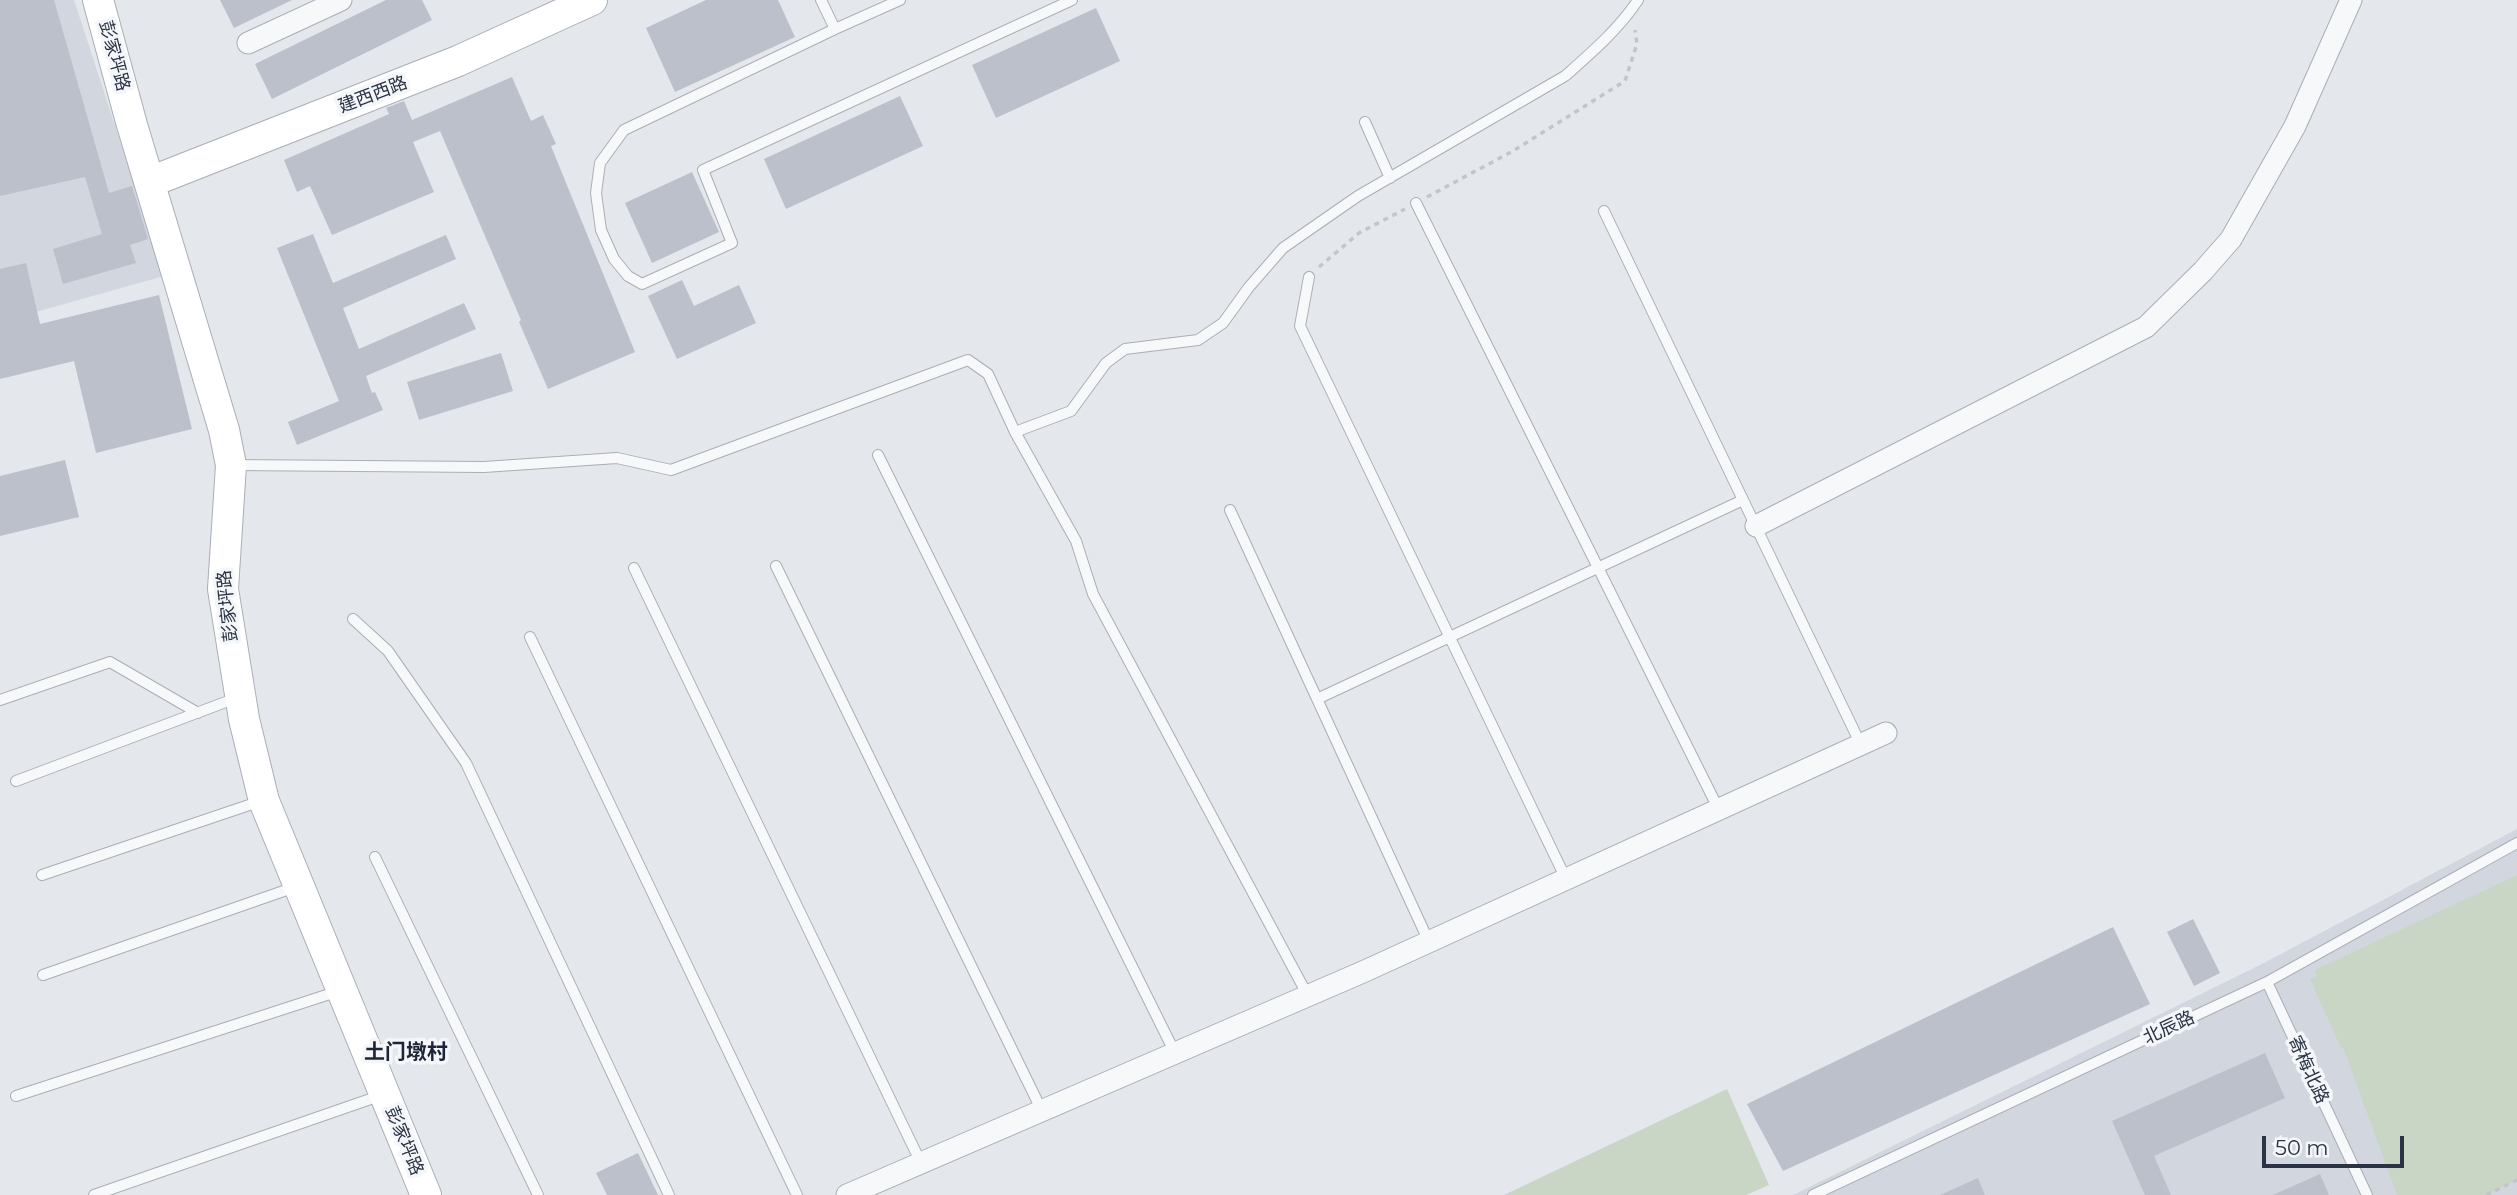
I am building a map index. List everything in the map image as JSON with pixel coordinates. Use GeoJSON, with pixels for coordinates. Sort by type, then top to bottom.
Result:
{"type":"FeatureCollection","features":[{"type":"Feature","properties":{"kind":"street","name":"彭家坪路"},"geometry":{"type":"LineString","coordinates":[[98,0],[224,430],[231,465],[223,589],[240,696],[264,801],[426,1195]]}},
{"type":"Feature","properties":{"kind":"street"},"geometry":{"type":"LineString","coordinates":[[248,43],[341,0]]}},
{"type":"Feature","properties":{"kind":"street","name":"建西西路"},"geometry":{"type":"LineString","coordinates":[[150,183],[458,61],[592,0]]}},
{"type":"Feature","properties":{"kind":"street"},"geometry":{"type":"LineString","coordinates":[[1756,526],[2146,327],[2231,239],[2295,126],[2351,0]]}},
{"type":"Feature","properties":{"kind":"street"},"geometry":{"type":"LineString","coordinates":[[846,1195],[1308,996],[1885,733]]}},
{"type":"Feature","properties":{"kind":"lane"},"geometry":{"type":"LineString","coordinates":[[821,0],[835,29]]}},
{"type":"Feature","properties":{"kind":"lane"},"geometry":{"type":"LineString","coordinates":[[900,0],[624,130],[600,163],[597,193],[601,230],[614,259],[628,276],[642,284],[732,243],[704,170],[1072,0]]}},
{"type":"Feature","properties":{"kind":"lane"},"geometry":{"type":"LineString","coordinates":[[1015,432],[1071,411],[1106,363],[1125,349],[1198,340],[1223,323],[1249,287],[1283,248],[1358,197],[1565,76],[1593,52],[1638,0]]}},
{"type":"Feature","properties":{"kind":"lane"},"geometry":{"type":"LineString","coordinates":[[1365,122],[1390,178]]}},
{"type":"Feature","properties":{"kind":"lane"},"geometry":{"type":"LineString","coordinates":[[1416,203],[1719,810]]}},
{"type":"Feature","properties":{"kind":"lane"},"geometry":{"type":"LineString","coordinates":[[1604,211],[1861,745]]}},
{"type":"Feature","properties":{"kind":"lane"},"geometry":{"type":"LineString","coordinates":[[1309,276],[1300,326],[1566,879]]}},
{"type":"Feature","properties":{"kind":"lane"},"geometry":{"type":"LineString","coordinates":[[231,465],[484,467],[617,458],[671,470],[968,360],[988,374],[1015,432],[1076,541],[1093,594],[1308,996]]}},
{"type":"Feature","properties":{"kind":"lane"},"geometry":{"type":"LineString","coordinates":[[878,455],[1175,1053]]}},
{"type":"Feature","properties":{"kind":"lane"},"geometry":{"type":"LineString","coordinates":[[1317,699],[1743,500]]}},
{"type":"Feature","properties":{"kind":"lane"},"geometry":{"type":"LineString","coordinates":[[1230,510],[1429,942]]}},
{"type":"Feature","properties":{"kind":"lane"},"geometry":{"type":"LineString","coordinates":[[776,566],[1042,1111]]}},
{"type":"Feature","properties":{"kind":"lane"},"geometry":{"type":"LineString","coordinates":[[634,568],[920,1163]]}},
{"type":"Feature","properties":{"kind":"lane"},"geometry":{"type":"LineString","coordinates":[[353,619],[388,651],[466,763],[669,1195]]}},
{"type":"Feature","properties":{"kind":"lane"},"geometry":{"type":"LineString","coordinates":[[530,637],[797,1195]]}},
{"type":"Feature","properties":{"kind":"lane"},"geometry":{"type":"LineString","coordinates":[[0,700],[110,662],[198,713]]}},
{"type":"Feature","properties":{"kind":"lane"},"geometry":{"type":"LineString","coordinates":[[16,781],[240,696]]}},
{"type":"Feature","properties":{"kind":"lane"},"geometry":{"type":"LineString","coordinates":[[42,875],[264,801]]}},
{"type":"Feature","properties":{"kind":"lane","name":"北辰路"},"geometry":{"type":"LineString","coordinates":[[1813,1195],[2267,982],[2517,843]]}},
{"type":"Feature","properties":{"kind":"lane"},"geometry":{"type":"LineString","coordinates":[[375,857],[538,1195]]}},
{"type":"Feature","properties":{"kind":"lane"},"geometry":{"type":"LineString","coordinates":[[43,975],[299,886]]}},
{"type":"Feature","properties":{"kind":"lane","name":"寄梅北路"},"geometry":{"type":"LineString","coordinates":[[2267,982],[2367,1195]]}},
{"type":"Feature","properties":{"kind":"lane"},"geometry":{"type":"LineString","coordinates":[[16,1096],[341,990]]}},
{"type":"Feature","properties":{"kind":"lane"},"geometry":{"type":"LineString","coordinates":[[94,1195],[384,1095]]}},
{"type":"Feature","properties":{"kind":"path"},"geometry":{"type":"LineString","coordinates":[[1309,276],[1359,233],[1513,151],[1625,81],[1637,44],[1631,11]]}},
{"type":"Feature","properties":{"kind":"path"},"geometry":{"type":"LineString","coordinates":[[2486,1195],[2517,1180]]}},
{"type":"Feature","properties":{"kind":"shaded area"},"geometry":{"type":"Polygon","coordinates":[[[0,0],[74,0],[164,276],[0,322],[0,0]]]}},
{"type":"Feature","properties":{"kind":"shaded area"},"geometry":{"type":"Polygon","coordinates":[[[2517,829],[2517,1195],[1793,1195],[2262,964],[2517,829]]]}},
{"type":"Feature","properties":{"kind":"green space"},"geometry":{"type":"Polygon","coordinates":[[[2517,875],[2517,1180],[2486,1195],[2397,1195],[2343,1047],[2341,1048],[2310,979],[2317,976],[2315,970],[2517,875]]]}},
{"type":"Feature","properties":{"kind":"green space"},"geometry":{"type":"Polygon","coordinates":[[[1727,1089],[1769,1185],[1746,1195],[1504,1195],[1727,1089]]]}},
{"type":"Feature","properties":{"kind":"building"},"geometry":{"type":"Polygon","coordinates":[[[0,0],[54,0],[109,193],[132,186],[148,239],[130,245],[136,263],[63,284],[53,249],[102,234],[85,177],[0,196],[0,0]]]}},
{"type":"Feature","properties":{"kind":"building"},"geometry":{"type":"Polygon","coordinates":[[[220,0],[292,0],[234,28],[220,0]]]}},
{"type":"Feature","properties":{"kind":"building"},"geometry":{"type":"Polygon","coordinates":[[[386,0],[422,0],[432,20],[272,99],[255,64],[386,0]]]}},
{"type":"Feature","properties":{"kind":"building"},"geometry":{"type":"Polygon","coordinates":[[[706,0],[778,0],[795,37],[675,92],[646,28],[706,0]]]}},
{"type":"Feature","properties":{"kind":"building"},"geometry":{"type":"Polygon","coordinates":[[[1096,8],[1120,61],[996,118],[972,65],[1096,8]]]}},
{"type":"Feature","properties":{"kind":"building"},"geometry":{"type":"Polygon","coordinates":[[[512,77],[531,121],[543,115],[556,144],[551,146],[635,352],[548,389],[440,131],[413,142],[434,192],[332,235],[310,186],[297,192],[284,160],[389,114],[386,108],[404,101],[412,120],[512,77]]]}},
{"type":"Feature","properties":{"kind":"building"},"geometry":{"type":"Polygon","coordinates":[[[900,96],[923,146],[786,209],[764,159],[900,96]]]}},
{"type":"Feature","properties":{"kind":"building"},"geometry":{"type":"Polygon","coordinates":[[[692,172],[719,232],[652,263],[625,203],[692,172]]]}},
{"type":"Feature","properties":{"kind":"building"},"geometry":{"type":"Polygon","coordinates":[[[313,234],[333,283],[446,235],[456,259],[343,308],[359,349],[464,303],[476,329],[366,376],[372,393],[375,392],[383,410],[297,445],[288,422],[339,401],[277,248],[313,234]]]}},
{"type":"Feature","properties":{"kind":"building"},"geometry":{"type":"Polygon","coordinates":[[[26,263],[40,324],[159,295],[192,429],[96,453],[74,361],[0,379],[0,269],[26,263]]]}},
{"type":"Feature","properties":{"kind":"building"},"geometry":{"type":"Polygon","coordinates":[[[682,280],[694,306],[739,285],[756,323],[677,359],[648,296],[682,280]]]}},
{"type":"Feature","properties":{"kind":"building"},"geometry":{"type":"Polygon","coordinates":[[[501,353],[513,391],[419,420],[407,382],[501,353]]]}},
{"type":"Feature","properties":{"kind":"building"},"geometry":{"type":"Polygon","coordinates":[[[65,460],[79,517],[0,536],[0,476],[65,460]]]}},
{"type":"Feature","properties":{"kind":"building"},"geometry":{"type":"Polygon","coordinates":[[[2193,919],[2220,973],[2194,986],[2167,932],[2193,919]]]}},
{"type":"Feature","properties":{"kind":"building"},"geometry":{"type":"Polygon","coordinates":[[[2113,927],[2150,1004],[1783,1171],[1747,1104],[2113,927]]]}},
{"type":"Feature","properties":{"kind":"building"},"geometry":{"type":"Polygon","coordinates":[[[2265,1053],[2285,1098],[2154,1156],[2171,1195],[2145,1195],[2112,1121],[2265,1053]]]}},
{"type":"Feature","properties":{"kind":"building"},"geometry":{"type":"Polygon","coordinates":[[[638,1153],[658,1195],[607,1195],[596,1173],[638,1153]]]}},
{"type":"Feature","properties":{"kind":"building"},"geometry":{"type":"Polygon","coordinates":[[[2320,1174],[2329,1195],[2273,1195],[2320,1174]]]}},
{"type":"Feature","properties":{"kind":"building"},"geometry":{"type":"Polygon","coordinates":[[[1978,1178],[1985,1195],[1940,1195],[1978,1178]]]}},
{"type":"Feature","properties":{"kind":"district","name":"土门墩村"},"geometry":{"type":"Point","coordinates":[406,1053]}}]}
